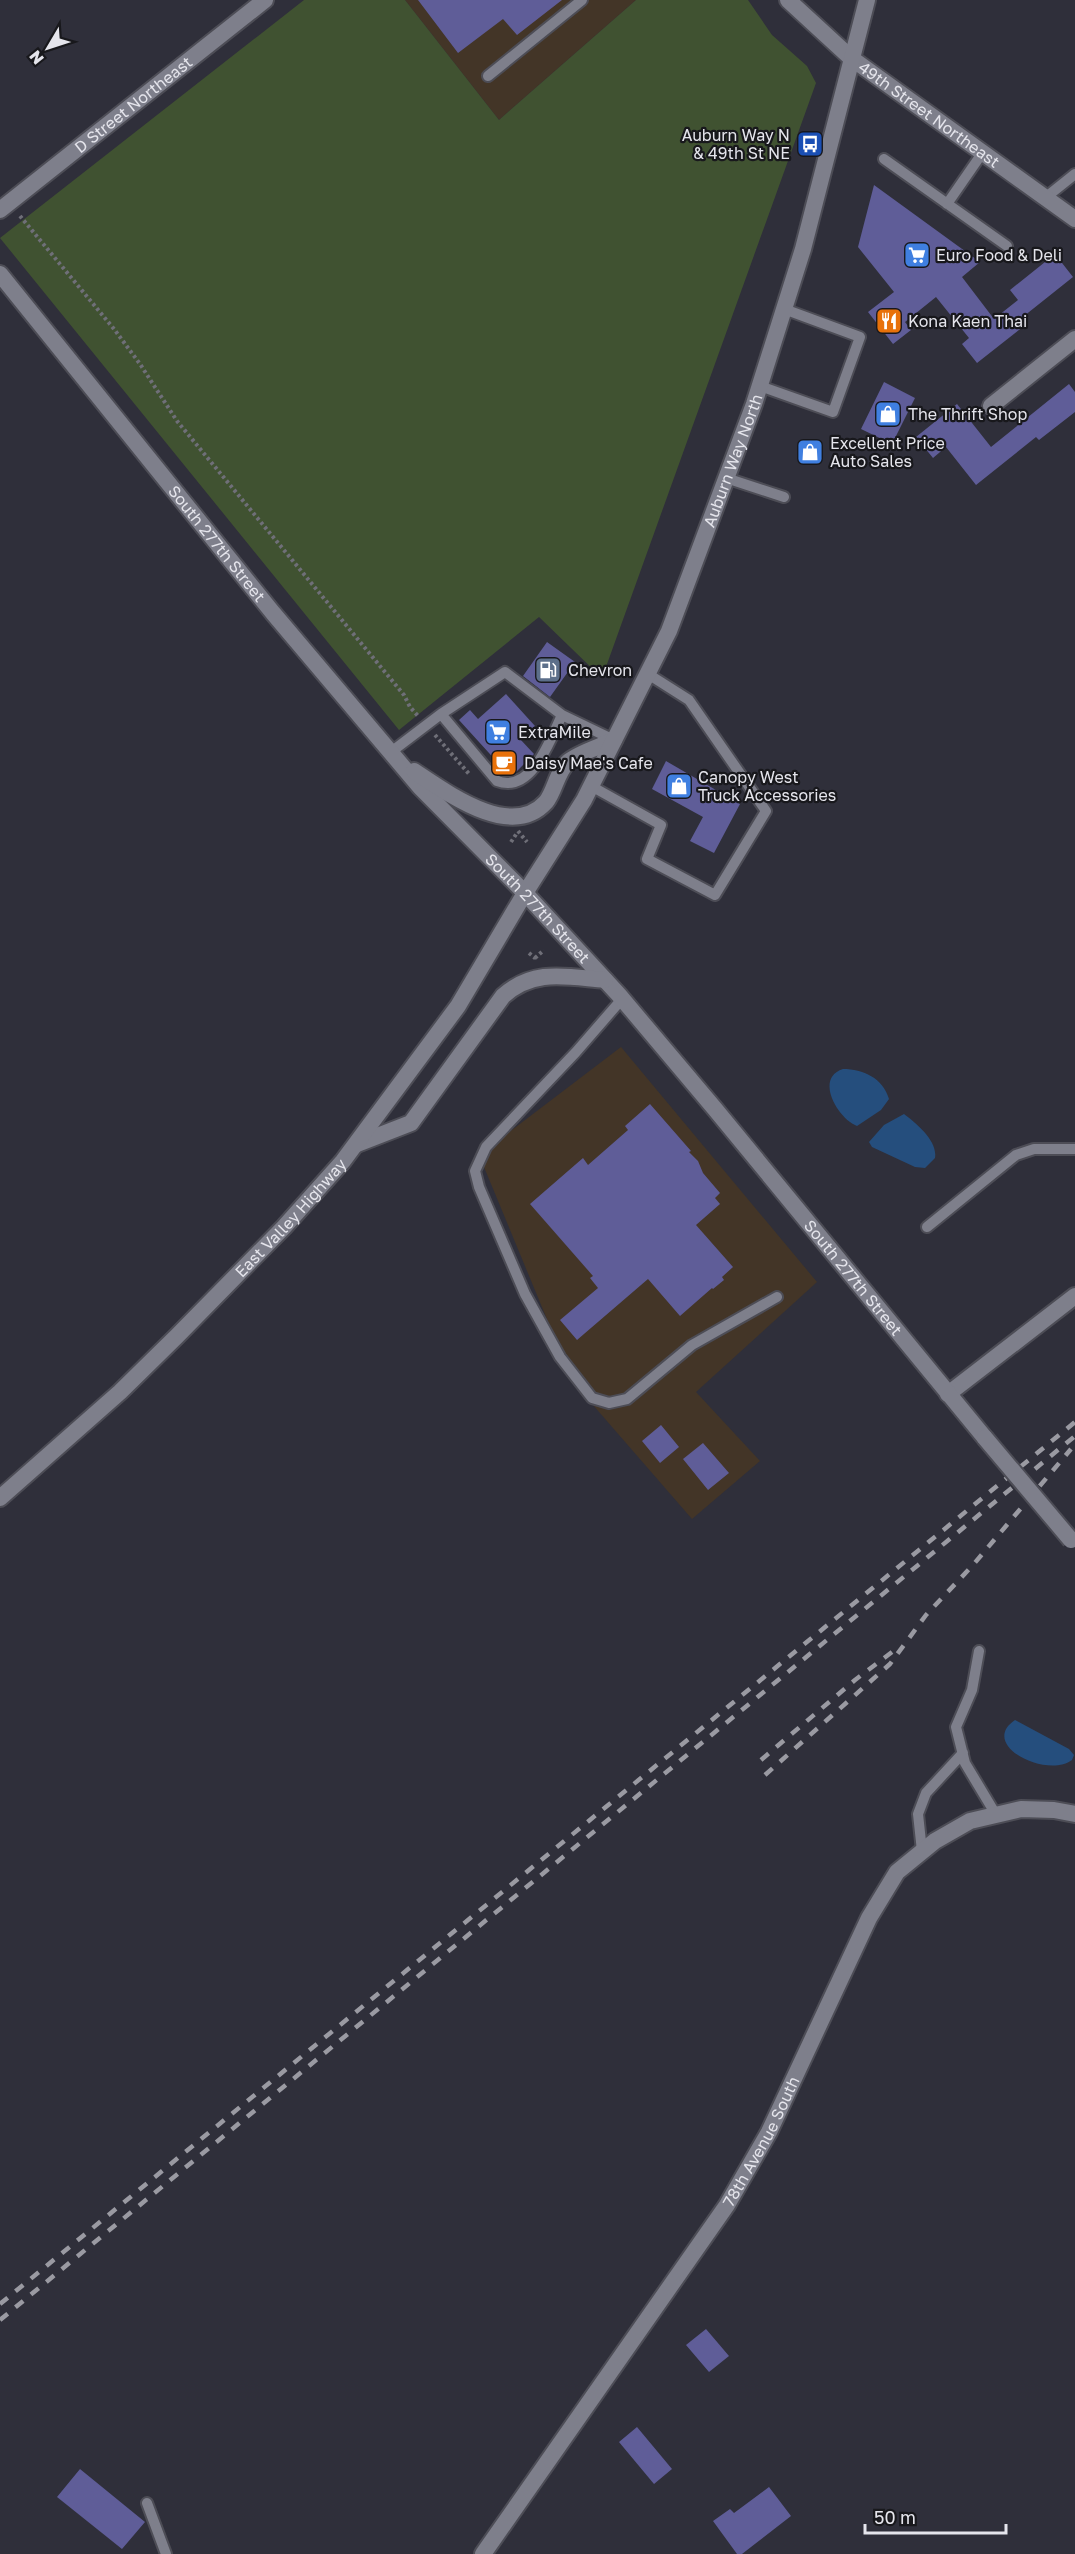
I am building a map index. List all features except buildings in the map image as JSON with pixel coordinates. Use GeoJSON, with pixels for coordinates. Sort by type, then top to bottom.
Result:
{"type":"FeatureCollection","features":[{"type":"Feature","properties":{"kind":"main road","name":"D Street Northeast"},"geometry":{"type":"LineString","coordinates":[[4,207],[265,0]]}},
{"type":"Feature","properties":{"kind":"main road","name":"49th Street Northeast"},"geometry":{"type":"LineString","coordinates":[[788,0],[851,58],[1075,219]]}},
{"type":"Feature","properties":{"kind":"main road","name":"Auburn Way North"},"geometry":{"type":"LineString","coordinates":[[525,892],[591,786],[669,631],[760,386],[803,249],[867,0]]}},
{"type":"Feature","properties":{"kind":"main road","name":"South 277th Street"},"geometry":{"type":"LineString","coordinates":[[0,274],[273,613],[420,787],[525,892],[622,999],[1073,1542]]}},
{"type":"Feature","properties":{"kind":"main road"},"geometry":{"type":"LineString","coordinates":[[991,406],[1075,339]]}},
{"type":"Feature","properties":{"kind":"main road"},"geometry":{"type":"LineString","coordinates":[[394,756],[457,799],[485,812],[516,817],[530,814],[546,801],[568,762],[614,740]]}},
{"type":"Feature","properties":{"kind":"main road","name":"East Valley Highway"},"geometry":{"type":"LineString","coordinates":[[0,1498],[120,1392],[201,1312],[284,1227],[356,1144],[458,1006],[525,892]]}},
{"type":"Feature","properties":{"kind":"main road"},"geometry":{"type":"LineString","coordinates":[[356,1144],[411,1124],[504,996],[514,986],[539,977],[605,980]]}},
{"type":"Feature","properties":{"kind":"main road"},"geometry":{"type":"LineString","coordinates":[[948,1394],[1075,1296]]}},
{"type":"Feature","properties":{"kind":"main road","name":"78th Avenue South"},"geometry":{"type":"LineString","coordinates":[[483,2554],[727,2205],[769,2132],[881,1894],[897,1872],[951,1830],[970,1821],[995,1813],[1020,1809],[1053,1809],[1075,1814]]}},
{"type":"Feature","properties":{"kind":"lane"},"geometry":{"type":"LineString","coordinates":[[488,76],[582,0]]}},
{"type":"Feature","properties":{"kind":"lane"},"geometry":{"type":"LineString","coordinates":[[947,204],[983,152]]}},
{"type":"Feature","properties":{"kind":"lane"},"geometry":{"type":"LineString","coordinates":[[884,159],[1007,246]]}},
{"type":"Feature","properties":{"kind":"lane"},"geometry":{"type":"LineString","coordinates":[[1045,198],[1075,174]]}},
{"type":"Feature","properties":{"kind":"lane"},"geometry":{"type":"LineString","coordinates":[[760,386],[833,412],[860,337],[784,309]]}},
{"type":"Feature","properties":{"kind":"lane"},"geometry":{"type":"LineString","coordinates":[[726,478],[784,497]]}},
{"type":"Feature","properties":{"kind":"lane"},"geometry":{"type":"LineString","coordinates":[[394,756],[426,725],[505,672],[562,715],[614,740]]}},
{"type":"Feature","properties":{"kind":"lane"},"geometry":{"type":"LineString","coordinates":[[591,786],[661,825],[647,859],[715,895],[766,811],[689,700],[648,674]]}},
{"type":"Feature","properties":{"kind":"lane"},"geometry":{"type":"LineString","coordinates":[[441,714],[496,781],[504,783],[513,783],[532,770],[562,715]]}},
{"type":"Feature","properties":{"kind":"lane"},"geometry":{"type":"LineString","coordinates":[[622,999],[576,1052],[486,1147],[475,1171],[482,1195],[525,1294],[560,1357],[577,1381],[592,1398],[609,1403],[627,1398],[692,1345],[777,1297]]}},
{"type":"Feature","properties":{"kind":"lane"},"geometry":{"type":"LineString","coordinates":[[927,1227],[1016,1155],[1034,1149],[1075,1149]]}},
{"type":"Feature","properties":{"kind":"lane"},"geometry":{"type":"LineString","coordinates":[[979,1651],[972,1690],[956,1727],[965,1763],[995,1813]]}},
{"type":"Feature","properties":{"kind":"lane"},"geometry":{"type":"LineString","coordinates":[[922,1851],[918,1814],[926,1793],[963,1754]]}},
{"type":"Feature","properties":{"kind":"lane"},"geometry":{"type":"LineString","coordinates":[[147,2503],[165,2554]]}},
{"type":"Feature","properties":{"kind":"path"},"geometry":{"type":"LineString","coordinates":[[4,207],[114,329],[177,421],[396,685],[410,707],[473,778]]}},
{"type":"Feature","properties":{"kind":"path"},"geometry":{"type":"LineString","coordinates":[[511,842],[518,831]]}},
{"type":"Feature","properties":{"kind":"path"},"geometry":{"type":"LineString","coordinates":[[528,953],[535,958],[544,950]]}},
{"type":"Feature","properties":{"kind":"shaded area"},"geometry":{"type":"Polygon","coordinates":[[[405,0],[636,0],[499,120],[405,0]]]}},
{"type":"Feature","properties":{"kind":"shaded area"},"geometry":{"type":"Polygon","coordinates":[[[621,1047],[817,1282],[696,1392],[760,1461],[692,1519],[573,1382],[479,1155],[621,1047]]]}},
{"type":"Feature","properties":{"kind":"green space"},"geometry":{"type":"Polygon","coordinates":[[[304,0],[405,0],[499,120],[636,0],[748,0],[772,35],[807,66],[816,83],[602,678],[539,617],[399,730],[0,238],[304,0]]]}},
{"type":"Feature","properties":{"kind":"water"},"geometry":{"type":"Polygon","coordinates":[[[843,1069],[871,1076],[882,1085],[889,1099],[881,1110],[857,1126],[843,1115],[832,1098],[830,1081],[834,1074],[843,1069]]]}},
{"type":"Feature","properties":{"kind":"water"},"geometry":{"type":"Polygon","coordinates":[[[904,1114],[925,1133],[933,1145],[935,1158],[925,1168],[915,1167],[872,1147],[869,1142],[884,1125],[904,1114]]]}},
{"type":"Feature","properties":{"kind":"water"},"geometry":{"type":"Polygon","coordinates":[[[1015,1720],[1069,1749],[1074,1755],[1072,1760],[1061,1765],[1047,1765],[1033,1762],[1010,1749],[1005,1739],[1006,1730],[1015,1720]]]}},
{"type":"Feature","properties":{"kind":"railway"},"geometry":{"type":"LineString","coordinates":[[0,2304],[1075,1422]]}},
{"type":"Feature","properties":{"kind":"railway"},"geometry":{"type":"LineString","coordinates":[[0,2320],[1075,1436]]}},
{"type":"Feature","properties":{"kind":"railway"},"geometry":{"type":"LineString","coordinates":[[765,1775],[890,1664],[926,1615],[973,1565],[1071,1449]]}},
{"type":"Feature","properties":{"kind":"railway"},"geometry":{"type":"LineString","coordinates":[[761,1760],[855,1680],[892,1652]]}},
{"type":"Feature","properties":{"kind":"place","name":"Auburn Way N & 49th St NE"},"geometry":{"type":"Point","coordinates":[810,144]}},
{"type":"Feature","properties":{"kind":"place","name":"Euro Food & Deli"},"geometry":{"type":"Point","coordinates":[917,255]}},
{"type":"Feature","properties":{"kind":"place","name":"Kona Kaen Thai"},"geometry":{"type":"Point","coordinates":[889,321]}},
{"type":"Feature","properties":{"kind":"place","name":"The Thrift Shop"},"geometry":{"type":"Point","coordinates":[888,414]}},
{"type":"Feature","properties":{"kind":"place","name":"Excellent Price Auto Sales"},"geometry":{"type":"Point","coordinates":[810,452]}},
{"type":"Feature","properties":{"kind":"place","name":"Chevron"},"geometry":{"type":"Point","coordinates":[548,670]}},
{"type":"Feature","properties":{"kind":"place","name":"ExtraMile"},"geometry":{"type":"Point","coordinates":[498,732]}},
{"type":"Feature","properties":{"kind":"place","name":"Daisy Mae's Cafe"},"geometry":{"type":"Point","coordinates":[504,763]}},
{"type":"Feature","properties":{"kind":"place","name":"Canopy West Truck Accessories"},"geometry":{"type":"Point","coordinates":[679,786]}}]}
